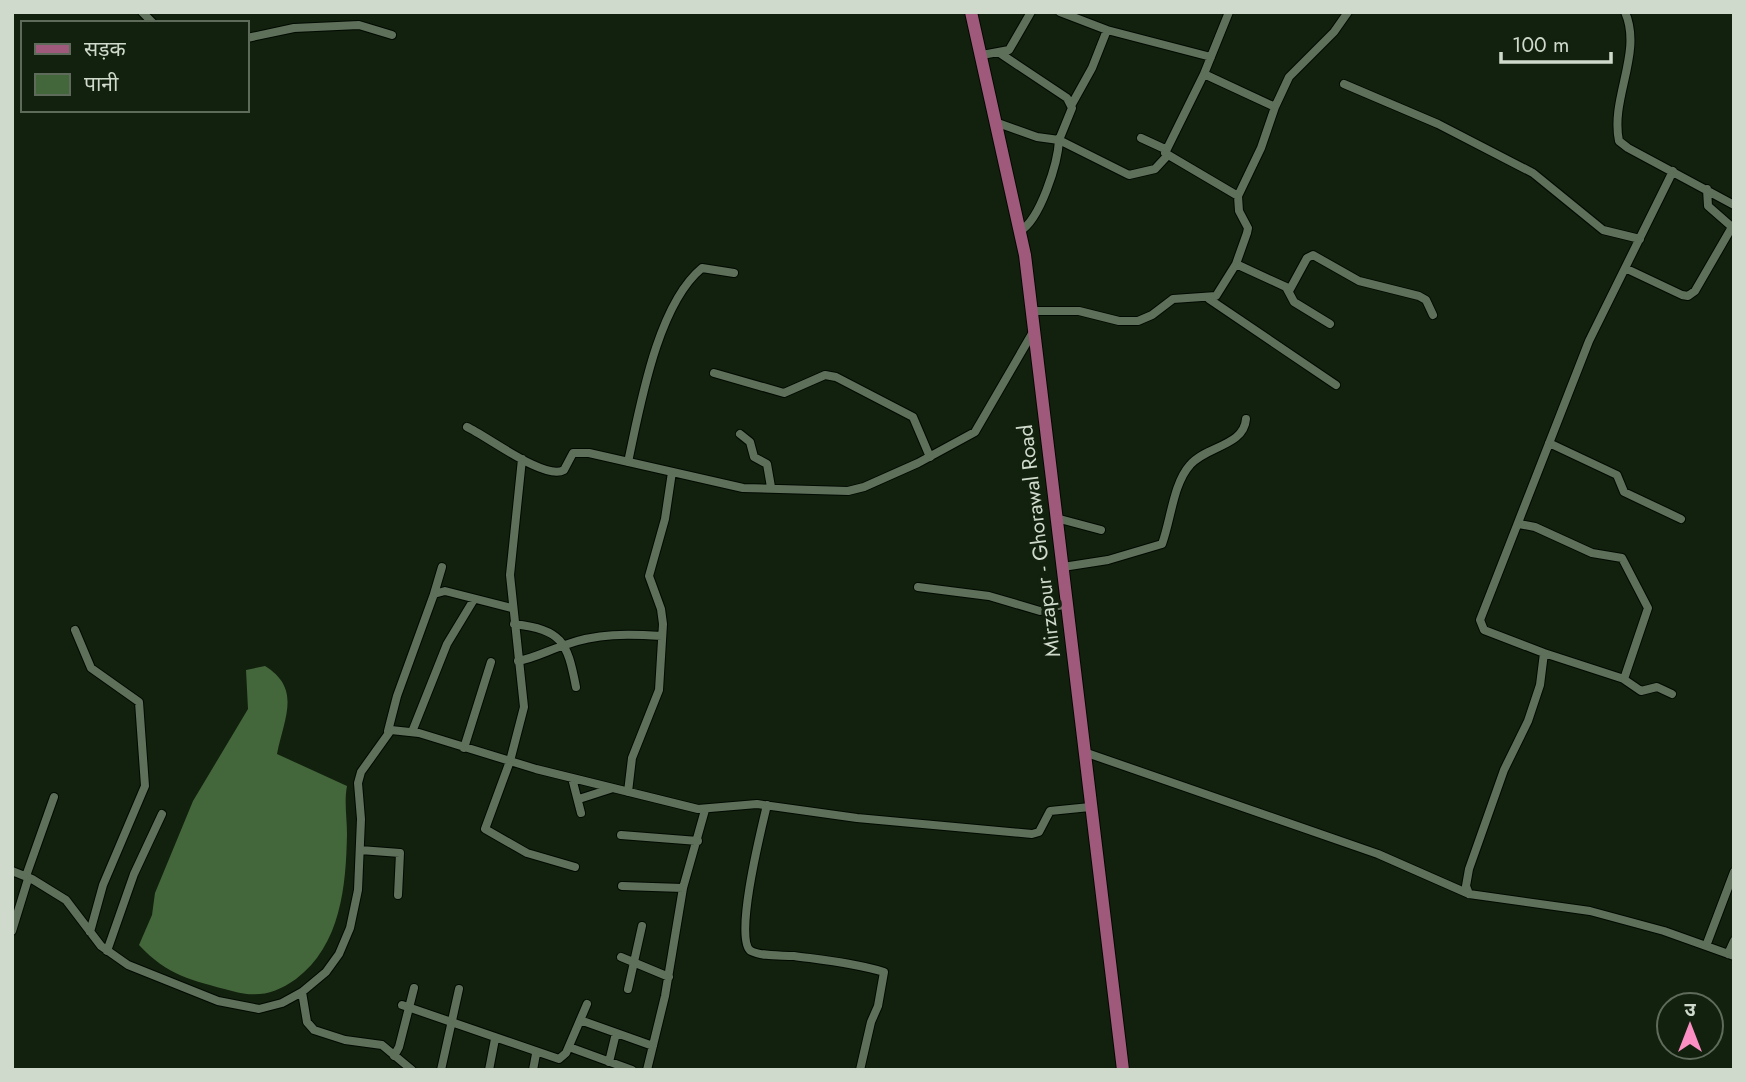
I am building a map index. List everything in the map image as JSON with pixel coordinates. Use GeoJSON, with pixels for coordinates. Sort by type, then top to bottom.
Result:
{"type":"FeatureCollection","features":[{"type":"Feature","properties":{"kind":"main road","name":"Mirzapur - Ghorawal Road"},"geometry":{"type":"LineString","coordinates":[[971,12],[1020,231],[1123,1070]]}},
{"type":"Feature","properties":{"kind":"street"},"geometry":{"type":"LineString","coordinates":[[982,55],[1001,54],[1015,44],[1031,12]]}},
{"type":"Feature","properties":{"kind":"street"},"geometry":{"type":"LineString","coordinates":[[1060,12],[1107,30],[1211,57]]}},
{"type":"Feature","properties":{"kind":"street"},"geometry":{"type":"LineString","coordinates":[[995,122],[1037,138],[1059,140],[1129,175],[1155,169],[1166,153],[1205,74],[1229,12]]}},
{"type":"Feature","properties":{"kind":"street"},"geometry":{"type":"LineString","coordinates":[[1031,311],[1079,311],[1119,321],[1138,321],[1152,315],[1172,299],[1209,299],[1222,292],[1236,264],[1248,228],[1238,211],[1238,196],[1261,148],[1275,107],[1289,77],[1334,32],[1348,12]]}},
{"type":"Feature","properties":{"kind":"street"},"geometry":{"type":"LineString","coordinates":[[1625,12],[1632,32],[1619,114],[1619,141],[1628,149],[1734,205]]}},
{"type":"Feature","properties":{"kind":"street"},"geometry":{"type":"LineString","coordinates":[[248,38],[294,28],[359,25],[392,35]]}},
{"type":"Feature","properties":{"kind":"street"},"geometry":{"type":"LineString","coordinates":[[1020,231],[1030,226],[1036,214],[1057,158],[1059,140],[1072,104],[1092,68],[1107,30]]}},
{"type":"Feature","properties":{"kind":"street"},"geometry":{"type":"LineString","coordinates":[[1001,54],[1072,104]]}},
{"type":"Feature","properties":{"kind":"street"},"geometry":{"type":"LineString","coordinates":[[1205,74],[1275,107]]}},
{"type":"Feature","properties":{"kind":"street"},"geometry":{"type":"LineString","coordinates":[[1344,84],[1438,124],[1534,173],[1603,230],[1640,239]]}},
{"type":"Feature","properties":{"kind":"street"},"geometry":{"type":"LineString","coordinates":[[1141,138],[1238,196]]}},
{"type":"Feature","properties":{"kind":"street"},"geometry":{"type":"LineString","coordinates":[[1519,524],[1549,533],[1568,545],[1617,556],[1626,562],[1648,608],[1628,674],[1624,679],[1483,630],[1479,623],[1589,341],[1627,269],[1673,171]]}},
{"type":"Feature","properties":{"kind":"street"},"geometry":{"type":"LineString","coordinates":[[1627,269],[1682,295],[1688,296],[1695,291],[1732,227],[1708,206],[1707,189]]}},
{"type":"Feature","properties":{"kind":"street"},"geometry":{"type":"LineString","coordinates":[[1289,291],[1307,258],[1313,255],[1359,281],[1419,296],[1426,300],[1433,315]]}},
{"type":"Feature","properties":{"kind":"street"},"geometry":{"type":"LineString","coordinates":[[1236,264],[1289,291],[1294,302],[1330,324]]}},
{"type":"Feature","properties":{"kind":"street"},"geometry":{"type":"LineString","coordinates":[[628,462],[641,405],[669,316],[702,268],[734,273]]}},
{"type":"Feature","properties":{"kind":"street"},"geometry":{"type":"LineString","coordinates":[[1209,299],[1336,385]]}},
{"type":"Feature","properties":{"kind":"street"},"geometry":{"type":"LineString","coordinates":[[467,427],[522,459],[559,473],[573,453],[589,453],[743,488],[848,491],[864,487],[930,457],[975,432],[1032,332]]}},
{"type":"Feature","properties":{"kind":"street"},"geometry":{"type":"LineString","coordinates":[[715,373],[784,393],[825,375],[836,377],[914,417],[930,457]]}},
{"type":"Feature","properties":{"kind":"street"},"geometry":{"type":"LineString","coordinates":[[1063,567],[1108,560],[1162,544],[1182,478],[1189,466],[1206,451],[1240,436],[1245,429],[1246,419]]}},
{"type":"Feature","properties":{"kind":"street"},"geometry":{"type":"LineString","coordinates":[[740,434],[750,442],[754,457],[767,464],[771,487]]}},
{"type":"Feature","properties":{"kind":"street"},"geometry":{"type":"LineString","coordinates":[[1549,443],[1617,475],[1624,492],[1681,519]]}},
{"type":"Feature","properties":{"kind":"street"},"geometry":{"type":"LineString","coordinates":[[522,459],[511,547],[511,608],[524,707],[510,761],[486,822],[487,832],[527,853],[575,867]]}},
{"type":"Feature","properties":{"kind":"street"},"geometry":{"type":"LineString","coordinates":[[628,792],[632,758],[659,690],[661,609],[649,576],[665,519],[671,472]]}},
{"type":"Feature","properties":{"kind":"street"},"geometry":{"type":"LineString","coordinates":[[1056,518],[1101,530]]}},
{"type":"Feature","properties":{"kind":"street"},"geometry":{"type":"LineString","coordinates":[[12,872],[27,877],[66,900],[107,951],[128,965],[169,984],[246,1008],[270,1007],[302,992],[333,963],[350,928],[358,890],[359,777],[388,731],[397,696],[442,567]]}},
{"type":"Feature","properties":{"kind":"street"},"geometry":{"type":"LineString","coordinates":[[918,587],[989,596],[1040,611],[1067,604]]}},
{"type":"Feature","properties":{"kind":"street"},"geometry":{"type":"LineString","coordinates":[[434,594],[445,591],[473,601],[511,608]]}},
{"type":"Feature","properties":{"kind":"street"},"geometry":{"type":"LineString","coordinates":[[412,732],[447,643],[473,601]]}},
{"type":"Feature","properties":{"kind":"street"},"geometry":{"type":"LineString","coordinates":[[514,624],[549,631],[564,645],[570,656],[576,687]]}},
{"type":"Feature","properties":{"kind":"street"},"geometry":{"type":"LineString","coordinates":[[75,630],[91,668],[139,702],[146,776],[145,786],[103,884],[90,932]]}},
{"type":"Feature","properties":{"kind":"street"},"geometry":{"type":"LineString","coordinates":[[518,662],[564,645],[610,633],[662,636]]}},
{"type":"Feature","properties":{"kind":"street"},"geometry":{"type":"LineString","coordinates":[[1469,894],[1466,886],[1469,869],[1504,769],[1528,721],[1540,685],[1544,653]]}},
{"type":"Feature","properties":{"kind":"street"},"geometry":{"type":"LineString","coordinates":[[464,748],[491,662]]}},
{"type":"Feature","properties":{"kind":"street"},"geometry":{"type":"LineString","coordinates":[[1619,676],[1641,691],[1657,687],[1672,694]]}},
{"type":"Feature","properties":{"kind":"street"},"geometry":{"type":"LineString","coordinates":[[388,731],[412,732],[572,778],[705,810],[766,805],[857,818],[1032,834],[1039,832],[1050,811],[1090,807]]}},
{"type":"Feature","properties":{"kind":"street"},"geometry":{"type":"LineString","coordinates":[[1084,752],[1378,854],[1469,894],[1590,911],[1731,955],[1734,941]]}},
{"type":"Feature","properties":{"kind":"street"},"geometry":{"type":"LineString","coordinates":[[572,778],[581,813]]}},
{"type":"Feature","properties":{"kind":"street"},"geometry":{"type":"LineString","coordinates":[[579,799],[613,788]]}},
{"type":"Feature","properties":{"kind":"street"},"geometry":{"type":"LineString","coordinates":[[12,931],[54,797]]}},
{"type":"Feature","properties":{"kind":"street"},"geometry":{"type":"LineString","coordinates":[[766,805],[746,910],[745,942],[751,950],[761,953],[819,959],[884,972],[878,1006],[871,1022],[860,1070]]}},
{"type":"Feature","properties":{"kind":"street"},"geometry":{"type":"LineString","coordinates":[[647,1070],[669,977],[683,888],[705,810]]}},
{"type":"Feature","properties":{"kind":"street"},"geometry":{"type":"LineString","coordinates":[[107,951],[134,874],[162,814]]}},
{"type":"Feature","properties":{"kind":"street"},"geometry":{"type":"LineString","coordinates":[[621,835],[698,842]]}},
{"type":"Feature","properties":{"kind":"street"},"geometry":{"type":"LineString","coordinates":[[359,850],[400,853],[398,895]]}},
{"type":"Feature","properties":{"kind":"street"},"geometry":{"type":"LineString","coordinates":[[1706,946],[1734,872]]}},
{"type":"Feature","properties":{"kind":"street"},"geometry":{"type":"LineString","coordinates":[[622,886],[683,888]]}},
{"type":"Feature","properties":{"kind":"street"},"geometry":{"type":"LineString","coordinates":[[628,989],[636,963],[642,926]]}},
{"type":"Feature","properties":{"kind":"street"},"geometry":{"type":"LineString","coordinates":[[621,957],[669,977]]}},
{"type":"Feature","properties":{"kind":"street"},"geometry":{"type":"LineString","coordinates":[[394,1056],[406,1006],[414,988]]}},
{"type":"Feature","properties":{"kind":"street"},"geometry":{"type":"LineString","coordinates":[[441,1070],[459,989]]}},
{"type":"Feature","properties":{"kind":"street"},"geometry":{"type":"LineString","coordinates":[[302,992],[307,1022],[314,1030],[345,1040],[382,1045],[412,1070]]}},
{"type":"Feature","properties":{"kind":"street"},"geometry":{"type":"LineString","coordinates":[[406,1006],[536,1054],[559,1059],[569,1047],[587,1004]]}},
{"type":"Feature","properties":{"kind":"street"},"geometry":{"type":"LineString","coordinates":[[580,1020],[653,1046]]}},
{"type":"Feature","properties":{"kind":"street"},"geometry":{"type":"LineString","coordinates":[[609,1062],[616,1033]]}},
{"type":"Feature","properties":{"kind":"street"},"geometry":{"type":"LineString","coordinates":[[489,1070],[495,1039]]}},
{"type":"Feature","properties":{"kind":"street"},"geometry":{"type":"LineString","coordinates":[[569,1047],[632,1070]]}},
{"type":"Feature","properties":{"kind":"street"},"geometry":{"type":"LineString","coordinates":[[533,1070],[536,1054]]}},
{"type":"Feature","properties":{"kind":"water"},"geometry":{"type":"Polygon","coordinates":[[[265,666],[276,675],[287,694],[288,705],[277,754],[347,786],[347,834],[342,894],[332,932],[323,949],[311,965],[288,984],[266,993],[250,994],[192,980],[160,964],[139,945],[152,915],[155,893],[193,801],[248,709],[246,670],[265,666]]]}}]}
